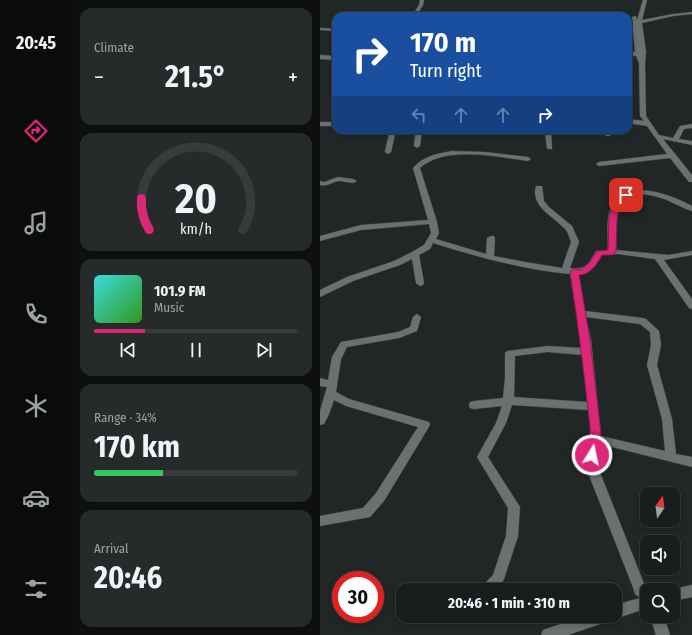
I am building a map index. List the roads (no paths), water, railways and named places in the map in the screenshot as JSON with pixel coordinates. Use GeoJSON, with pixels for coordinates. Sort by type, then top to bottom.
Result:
{"type":"FeatureCollection","features":[{"type":"Feature","properties":{"kind":"street"},"geometry":{"type":"LineString","coordinates":[[416,12],[421,5],[422,0]]}},
{"type":"Feature","properties":{"kind":"street"},"geometry":{"type":"LineString","coordinates":[[640,0],[636,10],[636,22],[638,54],[642,63]]}},
{"type":"Feature","properties":{"kind":"street"},"geometry":{"type":"LineString","coordinates":[[645,0],[636,22],[645,55],[642,63],[643,116],[656,136],[692,180]]}},
{"type":"Feature","properties":{"kind":"street"},"geometry":{"type":"LineString","coordinates":[[636,22],[673,15],[692,14]]}},
{"type":"Feature","properties":{"kind":"street"},"geometry":{"type":"LineString","coordinates":[[320,29],[332,30]]}},
{"type":"Feature","properties":{"kind":"street"},"geometry":{"type":"LineString","coordinates":[[632,53],[645,55]]}},
{"type":"Feature","properties":{"kind":"street"},"geometry":{"type":"LineString","coordinates":[[320,57],[332,58]]}},
{"type":"Feature","properties":{"kind":"street"},"geometry":{"type":"LineString","coordinates":[[632,122],[648,124]]}},
{"type":"Feature","properties":{"kind":"street"},"geometry":{"type":"LineString","coordinates":[[320,124],[332,124]]}},
{"type":"Feature","properties":{"kind":"street"},"geometry":{"type":"LineString","coordinates":[[675,140],[682,127],[692,126]]}},
{"type":"Feature","properties":{"kind":"street"},"geometry":{"type":"LineString","coordinates":[[388,152],[392,134]]}},
{"type":"Feature","properties":{"kind":"street"},"geometry":{"type":"LineString","coordinates":[[417,146],[418,134]]}},
{"type":"Feature","properties":{"kind":"street"},"geometry":{"type":"LineString","coordinates":[[548,134],[550,148]]}},
{"type":"Feature","properties":{"kind":"street"},"geometry":{"type":"LineString","coordinates":[[656,136],[692,143]]}},
{"type":"Feature","properties":{"kind":"street"},"geometry":{"type":"LineString","coordinates":[[320,294],[350,279],[398,263],[427,247],[435,233],[416,168],[419,164],[448,153],[480,153],[528,158]]}},
{"type":"Feature","properties":{"kind":"street"},"geometry":{"type":"LineString","coordinates":[[599,164],[672,156]]}},
{"type":"Feature","properties":{"kind":"street"},"geometry":{"type":"LineString","coordinates":[[320,183],[324,184],[338,179],[353,181]]}},
{"type":"Feature","properties":{"kind":"street"},"geometry":{"type":"LineString","coordinates":[[539,188],[540,201],[546,209],[569,228],[575,242],[570,272],[581,313],[596,434],[591,465],[640,590]]}},
{"type":"Feature","properties":{"kind":"street"},"geometry":{"type":"LineString","coordinates":[[612,252],[613,219],[616,206],[626,195],[637,193],[657,194],[674,199],[692,209]]}},
{"type":"Feature","properties":{"kind":"street"},"geometry":{"type":"LineString","coordinates":[[320,239],[327,235],[372,225],[433,222]]}},
{"type":"Feature","properties":{"kind":"street"},"geometry":{"type":"LineString","coordinates":[[490,256],[491,238]]}},
{"type":"Feature","properties":{"kind":"street"},"geometry":{"type":"LineString","coordinates":[[431,240],[466,251],[557,271],[570,272],[582,272],[593,264],[600,253],[612,252],[668,258],[692,253]]}},
{"type":"Feature","properties":{"kind":"street"},"geometry":{"type":"LineString","coordinates":[[415,254],[420,283]]}},
{"type":"Feature","properties":{"kind":"street"},"geometry":{"type":"LineString","coordinates":[[658,257],[692,306]]}},
{"type":"Feature","properties":{"kind":"street"},"geometry":{"type":"LineString","coordinates":[[581,313],[642,321],[654,331],[656,345],[652,365],[667,419],[671,458]]}},
{"type":"Feature","properties":{"kind":"street"},"geometry":{"type":"LineString","coordinates":[[320,421],[324,415],[331,389],[336,359],[344,344],[399,335],[414,329],[417,317]]}},
{"type":"Feature","properties":{"kind":"street"},"geometry":{"type":"LineString","coordinates":[[494,583],[498,579],[512,536],[514,507],[482,457],[503,420],[511,383],[510,353],[548,349],[587,352]]}},
{"type":"Feature","properties":{"kind":"street"},"geometry":{"type":"LineString","coordinates":[[320,382],[346,402],[425,425],[380,497],[366,513],[320,521]]}},
{"type":"Feature","properties":{"kind":"street"},"geometry":{"type":"LineString","coordinates":[[474,405],[508,401],[593,406]]}},
{"type":"Feature","properties":{"kind":"street"},"geometry":{"type":"LineString","coordinates":[[595,440],[692,462]]}},
{"type":"Feature","properties":{"kind":"street"},"geometry":{"type":"LineString","coordinates":[[680,594],[692,591]]}},
{"type":"Feature","properties":{"kind":"street"},"geometry":{"type":"LineString","coordinates":[[622,610],[640,604]]}},
{"type":"Feature","properties":{"kind":"street"},"geometry":{"type":"LineString","coordinates":[[548,635],[583,623]]}},
{"type":"Feature","properties":{"kind":"street"},"geometry":{"type":"LineString","coordinates":[[659,623],[663,635]]}}]}
